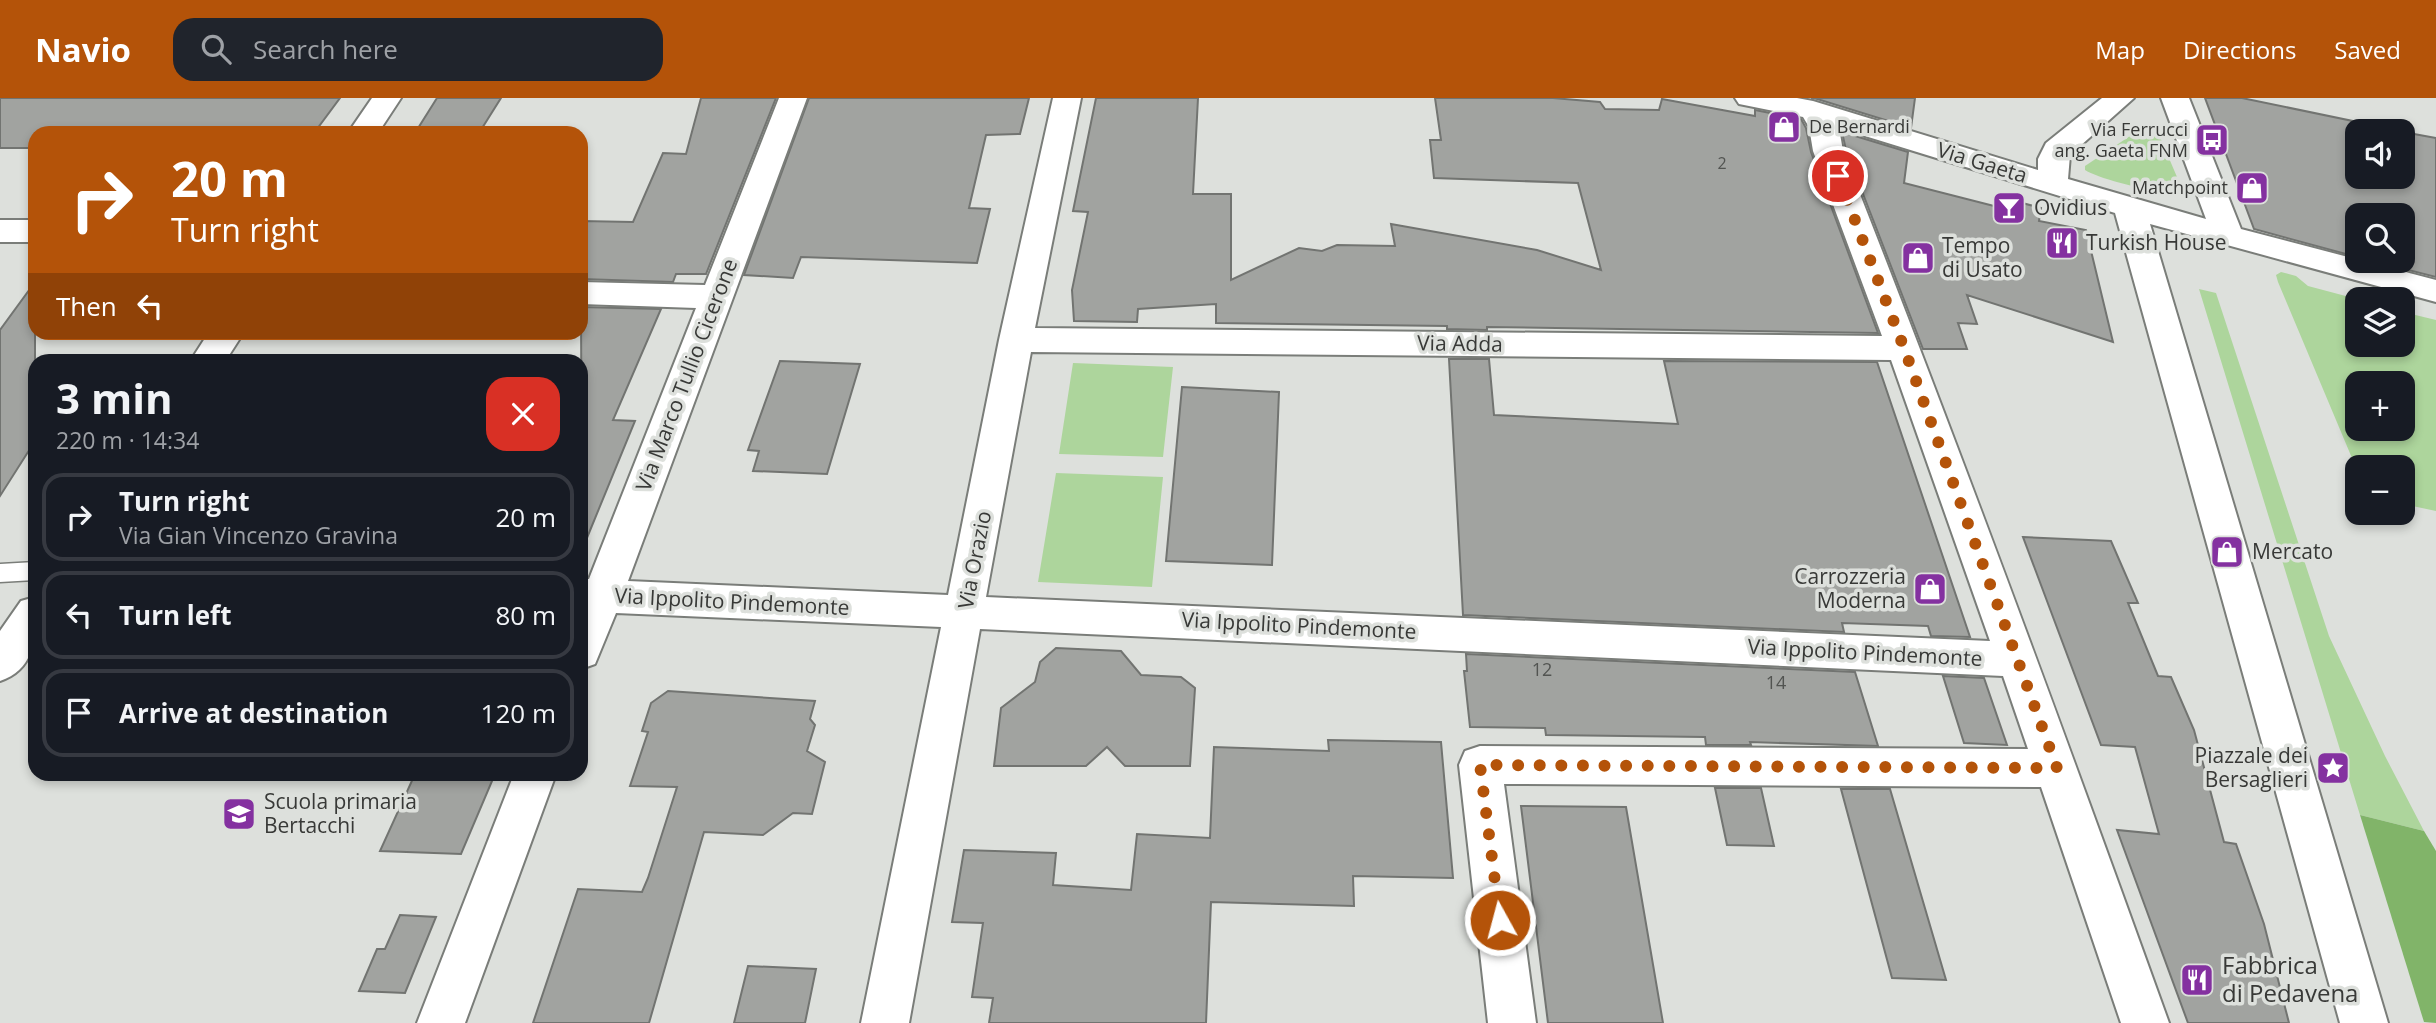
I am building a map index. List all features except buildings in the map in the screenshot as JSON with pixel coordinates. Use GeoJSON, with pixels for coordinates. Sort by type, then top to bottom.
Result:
{"type":"FeatureCollection","features":[{"type":"Feature","properties":{"kind":"street"},"geometry":{"type":"LineString","coordinates":[[368,126],[387,98]]}},
{"type":"Feature","properties":{"kind":"street","name":"Via Marco Tullio Cicerone"},"geometry":{"type":"LineString","coordinates":[[588,616],[592,596],[718,297],[793,98]]}},
{"type":"Feature","properties":{"kind":"street","name":"Via Orazio"},"geometry":{"type":"LineString","coordinates":[[885,1023],[1016,340],[1067,98]]}},
{"type":"Feature","properties":{"kind":"street","name":"Via Gaeta"},"geometry":{"type":"LineString","coordinates":[[1749,98],[1812,104],[2053,185],[2228,236],[2436,291]]}},
{"type":"Feature","properties":{"kind":"street"},"geometry":{"type":"LineString","coordinates":[[2053,185],[2053,159],[2057,150],[2141,102],[2189,135],[2228,236]]}},
{"type":"Feature","properties":{"kind":"street"},"geometry":{"type":"LineString","coordinates":[[1812,104],[1824,127],[1828,151],[1904,348],[2057,768],[2145,1023]]}},
{"type":"Feature","properties":{"kind":"street"},"geometry":{"type":"LineString","coordinates":[[2129,207],[2364,1023]]}},
{"type":"Feature","properties":{"kind":"street"},"geometry":{"type":"LineString","coordinates":[[0,231],[28,231]]}},
{"type":"Feature","properties":{"kind":"street"},"geometry":{"type":"LineString","coordinates":[[588,293],[718,297]]}},
{"type":"Feature","properties":{"kind":"street","name":"Via Adda"},"geometry":{"type":"LineString","coordinates":[[1016,340],[1904,348]]}},
{"type":"Feature","properties":{"kind":"street","name":"Via Ippolito Pindemonte"},"geometry":{"type":"LineString","coordinates":[[592,596],[2017,659]]}},
{"type":"Feature","properties":{"kind":"street"},"geometry":{"type":"LineString","coordinates":[[0,664],[28,623]]}},
{"type":"Feature","properties":{"kind":"street"},"geometry":{"type":"LineString","coordinates":[[1512,1023],[1480,765],[2057,768]]}},
{"type":"Feature","properties":{"kind":"street"},"geometry":{"type":"LineString","coordinates":[[441,1023],[532,781]]}},
{"type":"Feature","properties":{"kind":"lane"},"geometry":{"type":"LineString","coordinates":[[0,573],[28,571]]}},
{"type":"Feature","properties":{"kind":"green space"},"geometry":{"type":"Polygon","coordinates":[[[2149,126],[2157,130],[2177,177],[2176,188],[2144,188],[2116,182],[2085,170],[2085,166],[2149,126]]]}},
{"type":"Feature","properties":{"kind":"green space"},"geometry":{"type":"Polygon","coordinates":[[[2281,272],[2296,276],[2308,286],[2345,296],[2345,357],[2415,357],[2415,315],[2436,320],[2436,511],[2415,507],[2415,455],[2351,455],[2276,275],[2281,272]]]}},
{"type":"Feature","properties":{"kind":"green space"},"geometry":{"type":"Polygon","coordinates":[[[2199,289],[2216,293],[2329,636],[2385,756],[2424,831],[2360,815],[2199,289]]]}},
{"type":"Feature","properties":{"kind":"green space"},"geometry":{"type":"Polygon","coordinates":[[[1073,363],[1173,367],[1163,457],[1059,454],[1073,363]]]}},
{"type":"Feature","properties":{"kind":"green space"},"geometry":{"type":"Polygon","coordinates":[[[1056,473],[1163,477],[1152,587],[1038,582],[1056,473]]]}},
{"type":"Feature","properties":{"kind":"green space"},"geometry":{"type":"Polygon","coordinates":[[[2360,815],[2424,831],[2436,851],[2436,1023],[2424,1022],[2360,815]]]}},
{"type":"Feature","properties":{"kind":"place","name":"De Bernardi"},"geometry":{"type":"Point","coordinates":[1784,127]}},
{"type":"Feature","properties":{"kind":"place","name":"Via Ferrucci ang. Gaeta FNM"},"geometry":{"type":"Point","coordinates":[2212,140]}},
{"type":"Feature","properties":{"kind":"place","name":"Matchpoint"},"geometry":{"type":"Point","coordinates":[2252,188]}},
{"type":"Feature","properties":{"kind":"place","name":"Ovidius"},"geometry":{"type":"Point","coordinates":[2009,208]}},
{"type":"Feature","properties":{"kind":"place","name":"Turkish House"},"geometry":{"type":"Point","coordinates":[2062,243]}},
{"type":"Feature","properties":{"kind":"place","name":"Tempo di Usato"},"geometry":{"type":"Point","coordinates":[1918,258]}},
{"type":"Feature","properties":{"kind":"place","name":"Mercato"},"geometry":{"type":"Point","coordinates":[2227,552]}},
{"type":"Feature","properties":{"kind":"place","name":"Carrozzeria Moderna"},"geometry":{"type":"Point","coordinates":[1930,589]}},
{"type":"Feature","properties":{"kind":"place","name":"Piazzale dei Bersaglieri"},"geometry":{"type":"Point","coordinates":[2333,768]}},
{"type":"Feature","properties":{"kind":"place","name":"Scuola primaria Bertacchi"},"geometry":{"type":"Point","coordinates":[239,814]}},
{"type":"Feature","properties":{"kind":"place","name":"Fabbrica di Pedavena"},"geometry":{"type":"Point","coordinates":[2197,980]}},
{"type":"Feature","properties":{"kind":"route"},"geometry":{"type":"LineString","coordinates":[[1500,920],[1480,765],[2057,768],[1904,348],[1838,176]]}}]}
